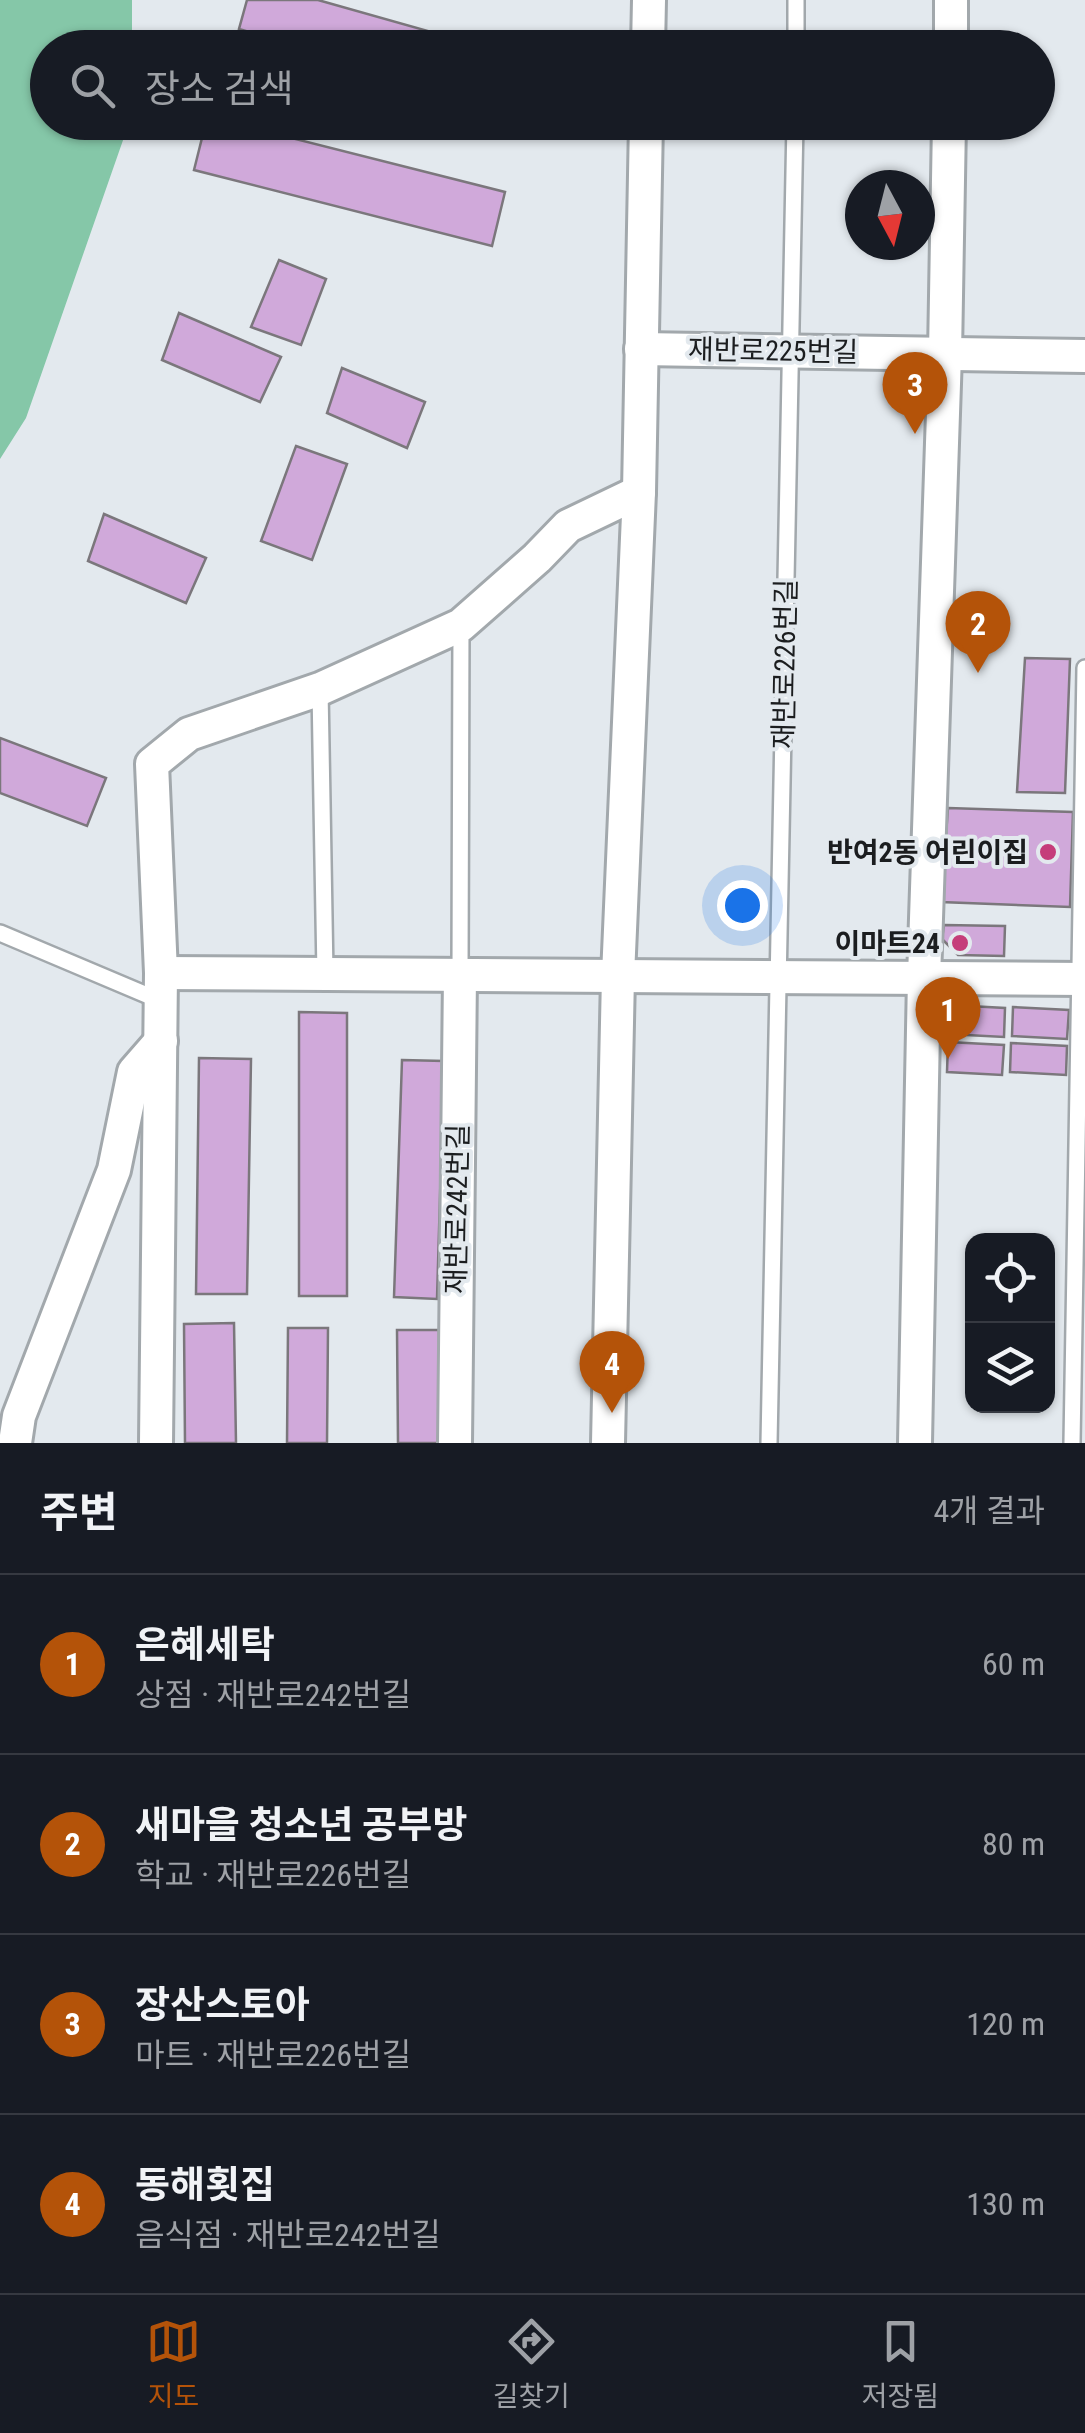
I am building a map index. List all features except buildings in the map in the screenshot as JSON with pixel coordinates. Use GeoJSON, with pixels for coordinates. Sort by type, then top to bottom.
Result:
{"type":"FeatureCollection","features":[{"type":"Feature","properties":{"kind":"street"},"geometry":{"type":"LineString","coordinates":[[648,30],[649,0]]}},
{"type":"Feature","properties":{"kind":"street"},"geometry":{"type":"LineString","coordinates":[[950,30],[951,0]]}},
{"type":"Feature","properties":{"kind":"street"},"geometry":{"type":"LineString","coordinates":[[608,1443],[618,976],[639,492],[646,140]]}},
{"type":"Feature","properties":{"kind":"street"},"geometry":{"type":"LineString","coordinates":[[915,1443],[924,978],[949,140]]}},
{"type":"Feature","properties":{"kind":"street","name":"재반로225번길"},"geometry":{"type":"LineString","coordinates":[[641,349],[1085,356]]}},
{"type":"Feature","properties":{"kind":"street"},"geometry":{"type":"LineString","coordinates":[[156,1443],[161,987],[152,764],[189,734],[320,689],[460,626],[568,526],[639,492]]}},
{"type":"Feature","properties":{"kind":"street"},"geometry":{"type":"LineString","coordinates":[[161,987],[325,974],[1082,979]]}},
{"type":"Feature","properties":{"kind":"street","name":"재반로242번길"},"geometry":{"type":"LineString","coordinates":[[455,1443],[460,975]]}},
{"type":"Feature","properties":{"kind":"street"},"geometry":{"type":"LineString","coordinates":[[16,1443],[19,1416],[114,1170],[134,1072],[160,1040]]}},
{"type":"Feature","properties":{"kind":"lane"},"geometry":{"type":"LineString","coordinates":[[796,0],[796,30]]}},
{"type":"Feature","properties":{"kind":"lane","name":"재반로226번길"},"geometry":{"type":"LineString","coordinates":[[777,977],[795,140]]}},
{"type":"Feature","properties":{"kind":"lane"},"geometry":{"type":"LineString","coordinates":[[460,626],[460,975]]}},
{"type":"Feature","properties":{"kind":"lane"},"geometry":{"type":"LineString","coordinates":[[1072,1443],[1085,668]]}},
{"type":"Feature","properties":{"kind":"lane"},"geometry":{"type":"LineString","coordinates":[[320,689],[325,974]]}},
{"type":"Feature","properties":{"kind":"lane"},"geometry":{"type":"LineString","coordinates":[[0,933],[161,987]]}},
{"type":"Feature","properties":{"kind":"lane"},"geometry":{"type":"LineString","coordinates":[[770,1443],[777,977]]}},
{"type":"Feature","properties":{"kind":"lane"},"geometry":{"type":"LineString","coordinates":[[0,1423],[27,1396]]}},
{"type":"Feature","properties":{"kind":"green space"},"geometry":{"type":"Polygon","coordinates":[[[0,0],[132,0],[132,30],[30,30],[30,140],[123,140],[26,418],[0,459],[0,0]]]}},
{"type":"Feature","properties":{"kind":"place","name":"장산스토아"},"geometry":{"type":"Point","coordinates":[915,434]}},
{"type":"Feature","properties":{"kind":"place","name":"새마을 청소년 공부방"},"geometry":{"type":"Point","coordinates":[978,673]}},
{"type":"Feature","properties":{"kind":"place","name":"반여2동 어린이집"},"geometry":{"type":"Point","coordinates":[1048,852]}},
{"type":"Feature","properties":{"kind":"place","name":"이마트24"},"geometry":{"type":"Point","coordinates":[960,943]}},
{"type":"Feature","properties":{"kind":"place","name":"은혜세탁"},"geometry":{"type":"Point","coordinates":[948,1059]}},
{"type":"Feature","properties":{"kind":"place","name":"동해횟집"},"geometry":{"type":"Point","coordinates":[612,1413]}}]}
